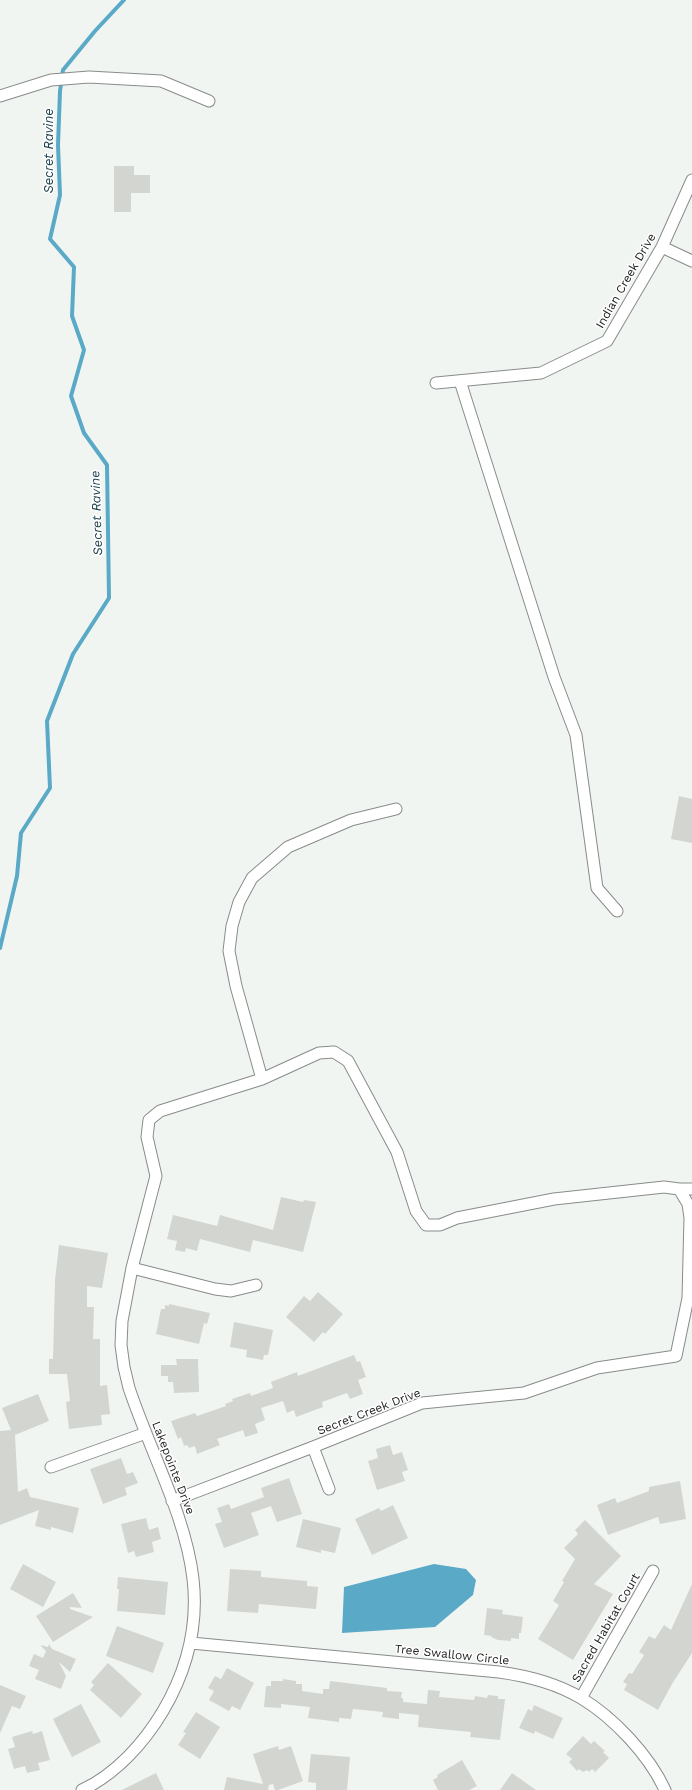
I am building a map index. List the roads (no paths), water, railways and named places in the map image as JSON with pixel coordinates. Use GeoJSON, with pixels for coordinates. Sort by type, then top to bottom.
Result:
{"type":"FeatureCollection","features":[{"type":"Feature","properties":{"kind":"street"},"geometry":{"type":"LineString","coordinates":[[0,96],[51,80],[89,77],[161,82],[209,101]]}},
{"type":"Feature","properties":{"kind":"street","name":"Indian Creek Drive"},"geometry":{"type":"LineString","coordinates":[[436,383],[541,372],[607,341],[662,247],[692,180]]}},
{"type":"Feature","properties":{"kind":"street"},"geometry":{"type":"LineString","coordinates":[[662,247],[692,261]]}},
{"type":"Feature","properties":{"kind":"street"},"geometry":{"type":"LineString","coordinates":[[460,381],[554,677],[576,735],[597,888],[617,911]]}},
{"type":"Feature","properties":{"kind":"street"},"geometry":{"type":"LineString","coordinates":[[396,809],[351,820],[288,847],[252,878],[239,902],[232,926],[229,951],[236,986],[262,1079],[319,1053],[334,1052],[348,1060],[398,1152],[416,1211],[426,1225],[440,1225],[457,1218],[554,1199],[664,1187],[692,1189]]}},
{"type":"Feature","properties":{"kind":"street","name":"Lakepointe Drive"},"geometry":{"type":"LineString","coordinates":[[84,1790],[100,1780],[120,1764],[140,1743],[159,1718],[174,1693],[186,1662],[191,1643],[195,1598],[194,1581],[187,1544],[129,1388],[124,1367],[122,1345],[122,1321],[132,1268],[156,1176],[147,1137],[149,1120],[160,1111],[262,1079]]}},
{"type":"Feature","properties":{"kind":"street","name":"Secret Creek Drive"},"geometry":{"type":"LineString","coordinates":[[172,1501],[313,1448],[422,1403],[524,1393],[597,1368],[676,1356],[688,1298],[690,1218],[688,1204],[679,1189]]}},
{"type":"Feature","properties":{"kind":"street"},"geometry":{"type":"LineString","coordinates":[[132,1268],[215,1289],[231,1291],[256,1285]]}},
{"type":"Feature","properties":{"kind":"street"},"geometry":{"type":"LineString","coordinates":[[51,1467],[146,1433]]}},
{"type":"Feature","properties":{"kind":"street"},"geometry":{"type":"LineString","coordinates":[[313,1448],[330,1489]]}},
{"type":"Feature","properties":{"kind":"street","name":"Sacred Habitat Court"},"geometry":{"type":"LineString","coordinates":[[581,1698],[653,1571]]}},
{"type":"Feature","properties":{"kind":"street","name":"Tree Swallow Circle"},"geometry":{"type":"LineString","coordinates":[[191,1643],[516,1674],[548,1683],[581,1698],[622,1731],[636,1746],[665,1790]]}},
{"type":"Feature","properties":{"kind":"water"},"geometry":{"type":"Polygon","coordinates":[[[434,1564],[466,1569],[476,1580],[473,1595],[435,1627],[342,1633],[344,1587],[434,1564]]]}},
{"type":"Feature","properties":{"kind":"waterway","name":"Secret Ravine"},"geometry":{"type":"LineString","coordinates":[[0,948],[17,876],[21,833],[50,788],[47,721],[73,654],[109,598],[107,465],[84,433],[71,396],[84,350],[72,316],[74,267],[50,239],[60,195],[58,145],[60,91],[63,70],[95,31],[124,0]]}}]}
